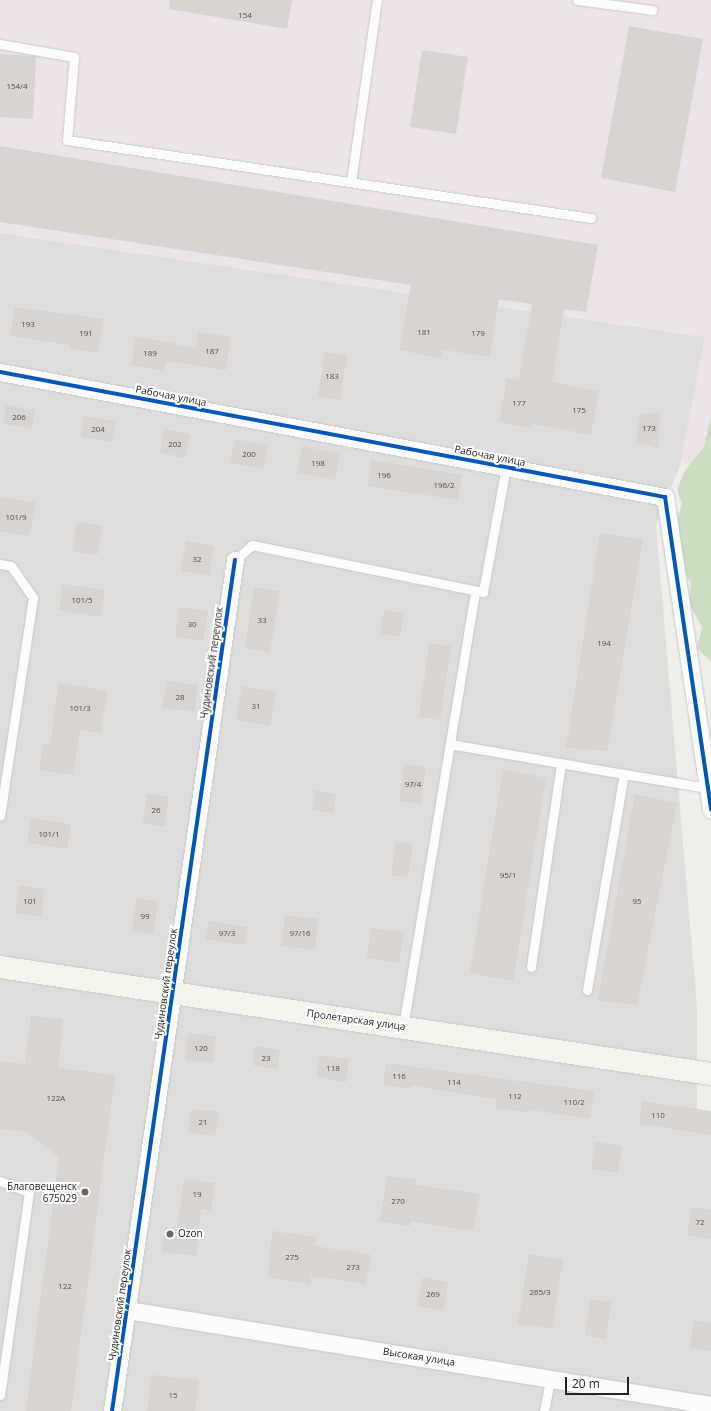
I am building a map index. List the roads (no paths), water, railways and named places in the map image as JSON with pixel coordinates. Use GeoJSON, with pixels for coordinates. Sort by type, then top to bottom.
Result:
{"type":"FeatureCollection","features":[{"type":"Feature","properties":{"kind":"street","name":"Рабочая улица"},"geometry":{"type":"LineString","coordinates":[[0,372],[665,497],[711,810]]}},
{"type":"Feature","properties":{"kind":"street","name":"Чудиновский переулок"},"geometry":{"type":"LineString","coordinates":[[112,1411],[235,560]]}},
{"type":"Feature","properties":{"kind":"street","name":"Пролетарская улица"},"geometry":{"type":"LineString","coordinates":[[0,967],[711,1074]]}},
{"type":"Feature","properties":{"kind":"street","name":"Высокая улица"},"geometry":{"type":"LineString","coordinates":[[127,1310],[711,1405]]}},
{"type":"Feature","properties":{"kind":"lane"},"geometry":{"type":"LineString","coordinates":[[351,182],[377,0]]}},
{"type":"Feature","properties":{"kind":"lane"},"geometry":{"type":"LineString","coordinates":[[577,0],[652,10]]}},
{"type":"Feature","properties":{"kind":"lane"},"geometry":{"type":"LineString","coordinates":[[0,44],[74,57],[68,140],[591,218]]}},
{"type":"Feature","properties":{"kind":"lane"},"geometry":{"type":"LineString","coordinates":[[235,560],[252,545],[483,592],[506,467]]}},
{"type":"Feature","properties":{"kind":"lane"},"geometry":{"type":"LineString","coordinates":[[0,564],[11,566],[33,598],[0,816]]}},
{"type":"Feature","properties":{"kind":"lane"},"geometry":{"type":"LineString","coordinates":[[403,1028],[476,591]]}},
{"type":"Feature","properties":{"kind":"lane"},"geometry":{"type":"LineString","coordinates":[[450,744],[708,788]]}},
{"type":"Feature","properties":{"kind":"lane"},"geometry":{"type":"LineString","coordinates":[[531,967],[561,763]]}},
{"type":"Feature","properties":{"kind":"lane"},"geometry":{"type":"LineString","coordinates":[[587,990],[624,774]]}},
{"type":"Feature","properties":{"kind":"lane"},"geometry":{"type":"LineString","coordinates":[[0,1181],[29,1192],[0,1395]]}},
{"type":"Feature","properties":{"kind":"lane"},"geometry":{"type":"LineString","coordinates":[[544,1411],[550,1379]]}},
{"type":"Feature","properties":{"kind":"place","name":"Благовещенск 675029"},"geometry":{"type":"Point","coordinates":[85,1192]}},
{"type":"Feature","properties":{"kind":"place","name":"Ozon"},"geometry":{"type":"Point","coordinates":[170,1234]}}]}
